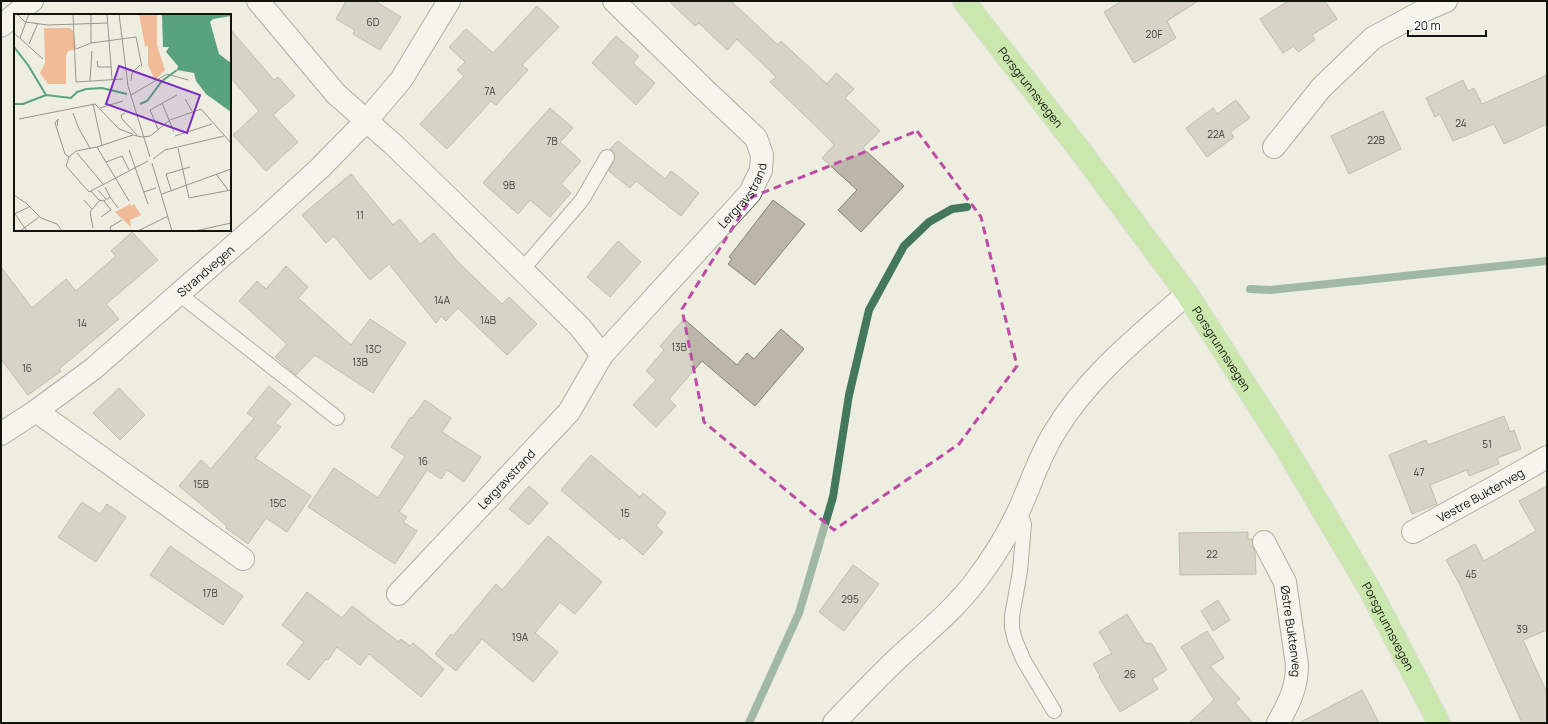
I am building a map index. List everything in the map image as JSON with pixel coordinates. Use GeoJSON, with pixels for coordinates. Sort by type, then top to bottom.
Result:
{"type":"FeatureCollection","features":[{"type":"Feature","properties":{"kind":"highway","name":"Porsgrunnsvegen"},"geometry":{"type":"LineString","coordinates":[[964,1],[1082,153],[1188,294],[1284,445],[1370,590],[1439,723]]}},
{"type":"Feature","properties":{"kind":"street"},"geometry":{"type":"LineString","coordinates":[[16,14],[32,1]]}},
{"type":"Feature","properties":{"kind":"street"},"geometry":{"type":"LineString","coordinates":[[258,1],[336,94],[395,146],[580,326],[602,355]]}},
{"type":"Feature","properties":{"kind":"street","name":"Strandvegen"},"geometry":{"type":"LineString","coordinates":[[1,434],[36,411],[92,369],[179,294],[320,168],[366,121],[401,80],[449,1]]}},
{"type":"Feature","properties":{"kind":"street","name":"Lergravstrand"},"geometry":{"type":"LineString","coordinates":[[398,594],[569,412],[602,355],[750,193],[761,170],[762,155],[756,138],[614,1]]}},
{"type":"Feature","properties":{"kind":"street"},"geometry":{"type":"LineString","coordinates":[[1274,147],[1321,88],[1372,38],[1423,11],[1446,1]]}},
{"type":"Feature","properties":{"kind":"street"},"geometry":{"type":"LineString","coordinates":[[1,26],[14,16]]}},
{"type":"Feature","properties":{"kind":"street"},"geometry":{"type":"LineString","coordinates":[[834,723],[898,658],[939,621],[975,582],[1019,511],[1031,480],[1053,433],[1076,400],[1123,350],[1188,294]]}},
{"type":"Feature","properties":{"kind":"street"},"geometry":{"type":"LineString","coordinates":[[36,411],[243,559]]}},
{"type":"Feature","properties":{"kind":"street","name":"Vestre Buktenveg"},"geometry":{"type":"LineString","coordinates":[[1413,532],[1547,457]]}},
{"type":"Feature","properties":{"kind":"street","name":"Østre Buktenveg"},"geometry":{"type":"LineString","coordinates":[[1264,542],[1285,582],[1297,665],[1297,676],[1293,696],[1278,723]]}},
{"type":"Feature","properties":{"kind":"lane"},"geometry":{"type":"LineString","coordinates":[[515,263],[582,200],[607,157]]}},
{"type":"Feature","properties":{"kind":"lane"},"geometry":{"type":"LineString","coordinates":[[179,294],[337,418]]}},
{"type":"Feature","properties":{"kind":"lane"},"geometry":{"type":"LineString","coordinates":[[1019,511],[1024,524],[1020,571],[1012,616],[1012,628],[1015,640],[1024,661],[1054,711]]}},
{"type":"Feature","properties":{"kind":"highlighted area"},"geometry":{"type":"Polygon","coordinates":[[[917,131],[981,217],[1017,366],[959,444],[834,530],[704,422],[682,309],[752,197],[917,131]]]}},
{"type":"Feature","properties":{"kind":"building"},"geometry":{"type":"Polygon","coordinates":[[[346,1],[375,1],[401,17],[380,50],[353,34],[355,30],[336,19],[346,1]]]}},
{"type":"Feature","properties":{"kind":"building"},"geometry":{"type":"Polygon","coordinates":[[[669,1],[731,1],[778,45],[781,41],[827,84],[836,73],[854,89],[845,98],[880,131],[863,148],[904,186],[861,232],[838,210],[857,190],[822,158],[834,145],[831,141],[770,82],[776,77],[737,39],[727,50],[699,23],[695,26],[669,1]]]}},
{"type":"Feature","properties":{"kind":"building"},"geometry":{"type":"Polygon","coordinates":[[[1122,1],[1198,1],[1167,21],[1176,38],[1134,63],[1104,12],[1122,1]]]}},
{"type":"Feature","properties":{"kind":"building"},"geometry":{"type":"Polygon","coordinates":[[[1288,1],[1325,1],[1337,19],[1312,35],[1315,40],[1298,52],[1294,46],[1283,53],[1260,19],[1288,1]]]}},
{"type":"Feature","properties":{"kind":"building"},"geometry":{"type":"Polygon","coordinates":[[[537,6],[559,27],[522,65],[528,70],[496,105],[491,101],[447,149],[420,124],[464,76],[457,70],[465,62],[449,47],[466,29],[493,53],[537,6]]]}},
{"type":"Feature","properties":{"kind":"building"},"geometry":{"type":"Polygon","coordinates":[[[231,30],[274,80],[278,77],[295,96],[273,115],[298,142],[266,171],[233,135],[259,111],[231,78],[231,30]]]}},
{"type":"Feature","properties":{"kind":"building"},"geometry":{"type":"Polygon","coordinates":[[[616,36],[639,56],[633,63],[655,83],[636,105],[592,63],[616,36]]]}},
{"type":"Feature","properties":{"kind":"building"},"geometry":{"type":"Polygon","coordinates":[[[1547,75],[1547,124],[1504,144],[1494,124],[1453,141],[1440,114],[1435,117],[1426,98],[1463,80],[1468,91],[1474,88],[1482,104],[1547,75]]]}},
{"type":"Feature","properties":{"kind":"building"},"geometry":{"type":"Polygon","coordinates":[[[1236,100],[1250,118],[1230,132],[1234,137],[1207,157],[1186,128],[1213,108],[1217,114],[1236,100]]]}},
{"type":"Feature","properties":{"kind":"building"},"geometry":{"type":"Polygon","coordinates":[[[550,108],[573,128],[560,142],[581,161],[561,184],[571,193],[550,217],[530,200],[518,214],[483,183],[550,108]]]}},
{"type":"Feature","properties":{"kind":"building"},"geometry":{"type":"Polygon","coordinates":[[[1383,111],[1401,149],[1349,174],[1331,136],[1383,111]]]}},
{"type":"Feature","properties":{"kind":"building"},"geometry":{"type":"Polygon","coordinates":[[[618,141],[665,179],[671,171],[699,193],[681,216],[636,181],[630,188],[609,171],[615,157],[614,152],[610,149],[618,141]]]}},
{"type":"Feature","properties":{"kind":"building"},"geometry":{"type":"Polygon","coordinates":[[[351,174],[393,225],[400,219],[420,244],[434,233],[458,262],[502,304],[509,297],[537,324],[507,355],[458,308],[446,321],[441,316],[436,323],[389,264],[370,280],[334,236],[326,243],[302,215],[351,174]]]}},
{"type":"Feature","properties":{"kind":"building"},"geometry":{"type":"Polygon","coordinates":[[[773,200],[805,224],[755,285],[728,264],[732,259],[729,257],[773,200]]]}},
{"type":"Feature","properties":{"kind":"building"},"geometry":{"type":"Polygon","coordinates":[[[132,232],[158,260],[106,304],[119,319],[59,369],[61,371],[28,395],[1,359],[1,267],[32,308],[66,279],[76,291],[116,256],[111,251],[132,232]]]}},
{"type":"Feature","properties":{"kind":"building"},"geometry":{"type":"Polygon","coordinates":[[[618,241],[641,262],[610,297],[587,277],[618,241]]]}},
{"type":"Feature","properties":{"kind":"building"},"geometry":{"type":"Polygon","coordinates":[[[286,266],[308,287],[298,298],[351,345],[370,319],[406,343],[373,393],[315,355],[296,375],[275,357],[287,344],[239,301],[257,281],[266,289],[286,266]]]}},
{"type":"Feature","properties":{"kind":"building"},"geometry":{"type":"Polygon","coordinates":[[[684,319],[737,365],[747,353],[754,359],[781,329],[804,349],[755,406],[702,361],[669,399],[676,406],[656,427],[633,405],[656,380],[646,371],[664,350],[660,346],[684,319]]]}},
{"type":"Feature","properties":{"kind":"building"},"geometry":{"type":"Polygon","coordinates":[[[269,386],[291,404],[275,423],[281,427],[255,458],[311,496],[287,532],[266,518],[248,544],[226,528],[227,526],[179,486],[201,460],[211,469],[254,418],[247,413],[269,386]]]}},
{"type":"Feature","properties":{"kind":"building"},"geometry":{"type":"Polygon","coordinates":[[[119,388],[145,415],[120,440],[93,413],[119,388]]]}},
{"type":"Feature","properties":{"kind":"building"},"geometry":{"type":"Polygon","coordinates":[[[425,400],[451,418],[442,432],[481,457],[464,482],[447,470],[441,479],[427,470],[399,512],[407,517],[403,522],[417,531],[395,564],[308,507],[334,468],[378,498],[405,456],[391,447],[411,417],[412,418],[425,400]]]}},
{"type":"Feature","properties":{"kind":"building"},"geometry":{"type":"Polygon","coordinates":[[[1504,416],[1510,432],[1514,430],[1521,449],[1497,458],[1499,464],[1469,476],[1467,470],[1430,485],[1437,504],[1412,514],[1389,455],[1426,440],[1428,445],[1504,416]]]}},
{"type":"Feature","properties":{"kind":"building"},"geometry":{"type":"Polygon","coordinates":[[[591,455],[640,497],[643,493],[666,513],[656,526],[663,532],[643,555],[622,537],[620,540],[561,490],[591,455]]]}},
{"type":"Feature","properties":{"kind":"building"},"geometry":{"type":"Polygon","coordinates":[[[529,486],[548,503],[529,525],[509,509],[529,486]]]}},
{"type":"Feature","properties":{"kind":"building"},"geometry":{"type":"Polygon","coordinates":[[[1547,486],[1547,630],[1523,640],[1547,693],[1547,723],[1522,723],[1459,583],[1446,560],[1475,544],[1484,561],[1536,531],[1519,501],[1547,486]]]}},
{"type":"Feature","properties":{"kind":"building"},"geometry":{"type":"Polygon","coordinates":[[[82,502],[100,514],[107,504],[126,517],[96,562],[58,537],[82,502]]]}},
{"type":"Feature","properties":{"kind":"building"},"geometry":{"type":"Polygon","coordinates":[[[1248,532],[1248,539],[1252,539],[1255,552],[1256,574],[1180,575],[1179,533],[1248,532]]]}},
{"type":"Feature","properties":{"kind":"building"},"geometry":{"type":"Polygon","coordinates":[[[548,536],[602,582],[575,614],[560,602],[535,633],[558,652],[533,682],[482,639],[456,671],[435,654],[451,634],[453,636],[496,584],[502,590],[548,536]]]}},
{"type":"Feature","properties":{"kind":"building"},"geometry":{"type":"Polygon","coordinates":[[[170,546],[243,596],[223,625],[150,575],[170,546]]]}},
{"type":"Feature","properties":{"kind":"building"},"geometry":{"type":"Polygon","coordinates":[[[853,565],[879,584],[844,631],[819,612],[853,565]]]}},
{"type":"Feature","properties":{"kind":"building"},"geometry":{"type":"Polygon","coordinates":[[[307,592],[342,618],[352,606],[399,642],[401,639],[410,646],[413,643],[444,669],[421,697],[369,654],[360,665],[337,647],[328,660],[326,659],[309,680],[287,664],[304,642],[282,625],[307,592]]]}},
{"type":"Feature","properties":{"kind":"building"},"geometry":{"type":"Polygon","coordinates":[[[1218,600],[1230,620],[1213,631],[1201,611],[1218,600]]]}},
{"type":"Feature","properties":{"kind":"building"},"geometry":{"type":"Polygon","coordinates":[[[1127,614],[1145,643],[1152,644],[1167,670],[1152,679],[1158,689],[1120,712],[1093,664],[1112,653],[1099,632],[1127,614]]]}},
{"type":"Feature","properties":{"kind":"building"},"geometry":{"type":"Polygon","coordinates":[[[1207,631],[1224,658],[1210,666],[1240,699],[1235,703],[1253,723],[1189,723],[1214,700],[1181,647],[1207,631]]]}},
{"type":"Feature","properties":{"kind":"building"},"geometry":{"type":"Polygon","coordinates":[[[1362,690],[1379,723],[1299,723],[1362,690]]]}},
{"type":"Feature","properties":{"kind":"waterway"},"geometry":{"type":"LineString","coordinates":[[749,723],[799,613],[833,497],[849,395],[869,310],[904,246],[929,222],[952,209],[967,207]]}},
{"type":"Feature","properties":{"kind":"waterway"},"geometry":{"type":"LineString","coordinates":[[1250,289],[1270,290],[1547,261]]}}]}
